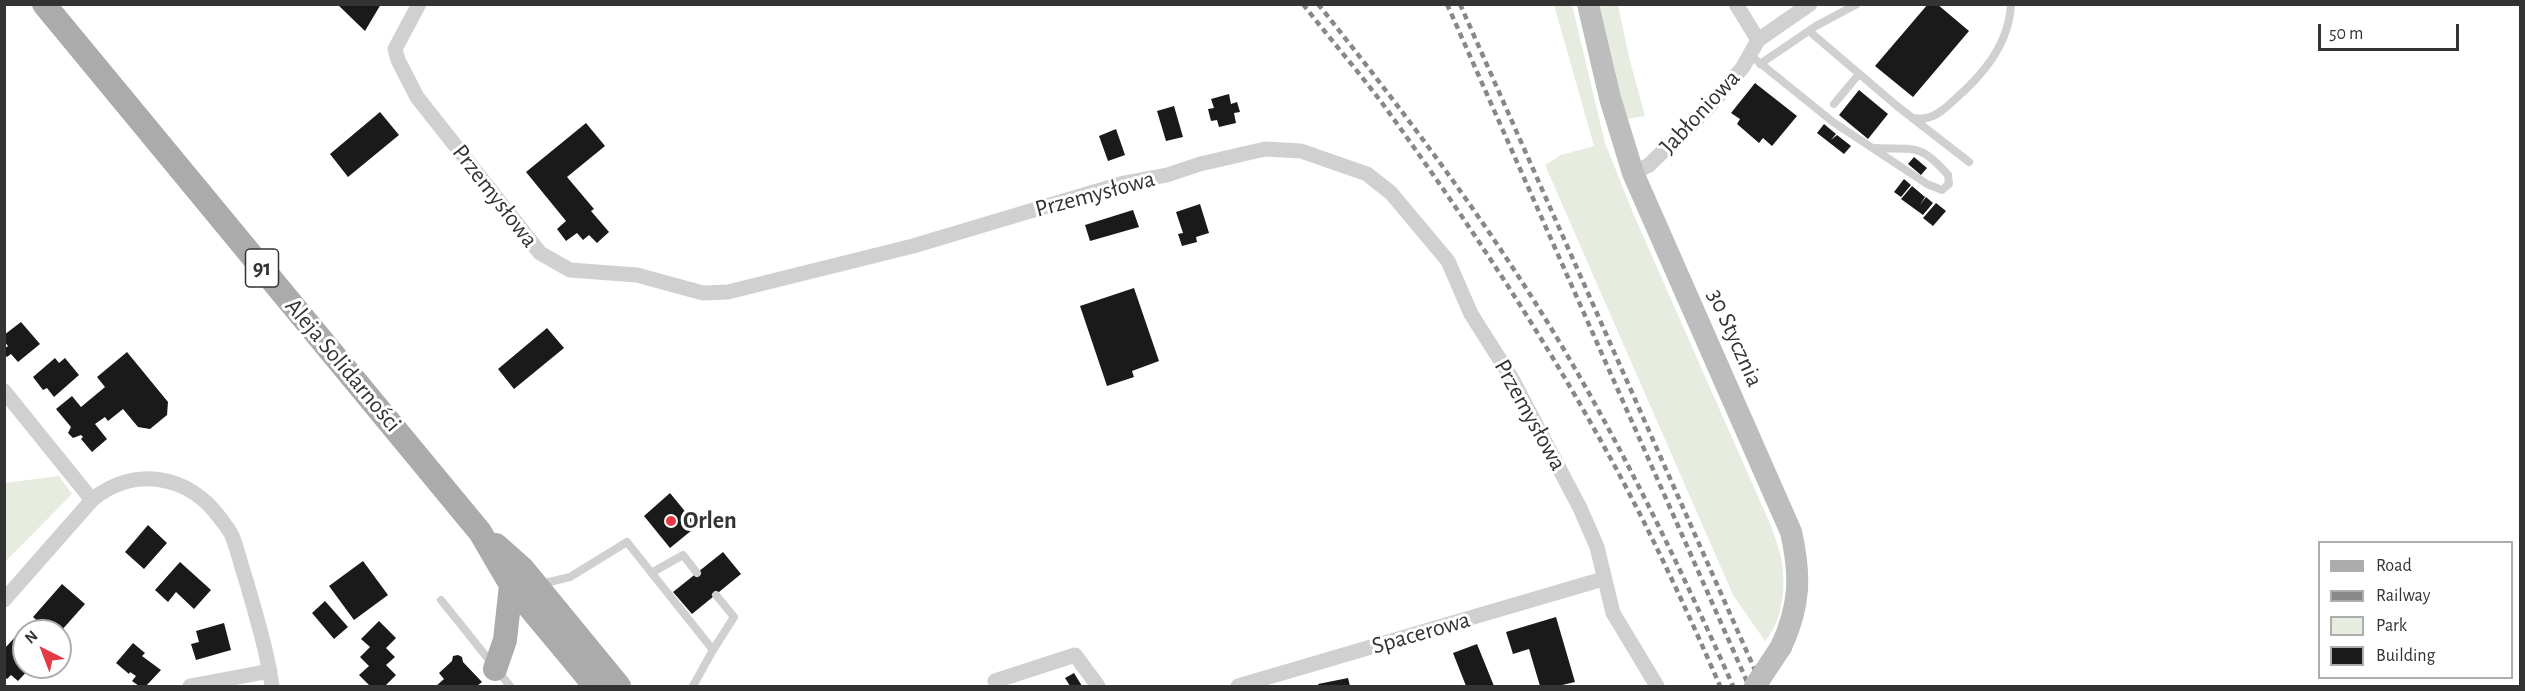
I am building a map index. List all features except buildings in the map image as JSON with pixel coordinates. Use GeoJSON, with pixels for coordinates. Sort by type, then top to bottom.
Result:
{"type":"FeatureCollection","features":[{"type":"Feature","properties":{"kind":"main road","name":"Aleja Solidarności"},"geometry":{"type":"LineString","coordinates":[[44,4],[480,532],[512,585],[595,687]]}},
{"type":"Feature","properties":{"kind":"main road","name":"Aleja Solidarności"},"geometry":{"type":"LineString","coordinates":[[480,532],[523,569],[619,687]]}},
{"type":"Feature","properties":{"kind":"main road"},"geometry":{"type":"LineString","coordinates":[[503,678],[512,585]]}},
{"type":"Feature","properties":{"kind":"street","name":"Przemysłowa"},"geometry":{"type":"LineString","coordinates":[[419,4],[395,49],[398,60],[417,97],[540,253],[570,270],[638,275],[703,293],[728,292],[913,246],[1124,183],[1167,175],[1200,164],[1265,149],[1301,151],[1367,174],[1391,193],[1448,261],[1471,314],[1511,377],[1580,508],[1597,547],[1613,613],[1657,687]]}},
{"type":"Feature","properties":{"kind":"street","name":"30 Stycznia"},"geometry":{"type":"LineString","coordinates":[[1588,4],[1610,98],[1633,173],[1791,532],[1797,563],[1798,600],[1781,647],[1755,687]]}},
{"type":"Feature","properties":{"kind":"street"},"geometry":{"type":"LineString","coordinates":[[1736,4],[1758,40]]}},
{"type":"Feature","properties":{"kind":"street","name":"Jabłoniowa"},"geometry":{"type":"LineString","coordinates":[[1633,173],[1649,165],[1708,108],[1743,67],[1755,59],[1758,40],[1810,4]]}},
{"type":"Feature","properties":{"kind":"street"},"geometry":{"type":"LineString","coordinates":[[4,391],[92,500]]}},
{"type":"Feature","properties":{"kind":"street"},"geometry":{"type":"LineString","coordinates":[[4,600],[100,493],[137,479],[153,478],[178,484],[208,502],[232,535],[271,679],[190,687]]}},
{"type":"Feature","properties":{"kind":"street","name":"Spacerowa"},"geometry":{"type":"LineString","coordinates":[[1238,687],[1603,579]]}},
{"type":"Feature","properties":{"kind":"street"},"geometry":{"type":"LineString","coordinates":[[994,681],[1075,655],[1098,687]]}},
{"type":"Feature","properties":{"kind":"lane"},"geometry":{"type":"LineString","coordinates":[[1857,4],[1755,59],[1833,122],[1936,189],[1942,190],[1948,184],[1948,175],[1920,150],[1912,147],[1875,148]]}},
{"type":"Feature","properties":{"kind":"lane"},"geometry":{"type":"LineString","coordinates":[[1912,118],[1928,118],[1949,105],[1980,76],[1999,48],[2011,13],[2011,4]]}},
{"type":"Feature","properties":{"kind":"lane"},"geometry":{"type":"LineString","coordinates":[[1809,31],[1912,118],[1969,162]]}},
{"type":"Feature","properties":{"kind":"lane"},"geometry":{"type":"LineString","coordinates":[[1834,104],[1859,74]]}},
{"type":"Feature","properties":{"kind":"lane"},"geometry":{"type":"LineString","coordinates":[[537,585],[570,577],[627,542],[713,650]]}},
{"type":"Feature","properties":{"kind":"lane"},"geometry":{"type":"LineString","coordinates":[[652,572],[683,555],[697,573]]}},
{"type":"Feature","properties":{"kind":"lane"},"geometry":{"type":"LineString","coordinates":[[693,687],[734,617],[716,595]]}},
{"type":"Feature","properties":{"kind":"lane"},"geometry":{"type":"LineString","coordinates":[[441,600],[503,678]]}},
{"type":"Feature","properties":{"kind":"green space"},"geometry":{"type":"Polygon","coordinates":[[[1554,5],[1572,5],[1605,143],[1633,213],[1777,543],[1782,564],[1782,599],[1776,622],[1765,641],[1733,595],[1545,165],[1561,155],[1594,146],[1554,5]]]}},
{"type":"Feature","properties":{"kind":"green space"},"geometry":{"type":"Polygon","coordinates":[[[1600,5],[1618,5],[1645,116],[1626,119],[1600,5]]]}},
{"type":"Feature","properties":{"kind":"green space"},"geometry":{"type":"Polygon","coordinates":[[[59,476],[72,494],[5,562],[5,483],[59,476]]]}},
{"type":"Feature","properties":{"kind":"railway"},"geometry":{"type":"LineString","coordinates":[[1303,4],[1375,94],[1413,147],[1469,227],[1548,350],[1597,434],[1646,527],[1720,686]]}},
{"type":"Feature","properties":{"kind":"railway"},"geometry":{"type":"LineString","coordinates":[[1318,4],[1383,86],[1475,212],[1560,343],[1608,427],[1652,512],[1733,686]]}},
{"type":"Feature","properties":{"kind":"railway"},"geometry":{"type":"LineString","coordinates":[[1447,4],[1749,686]]}},
{"type":"Feature","properties":{"kind":"railway"},"geometry":{"type":"LineString","coordinates":[[1460,4],[1762,686]]}},
{"type":"Feature","properties":{"kind":"place","name":"Orlen"},"geometry":{"type":"Point","coordinates":[671,521]}}]}
